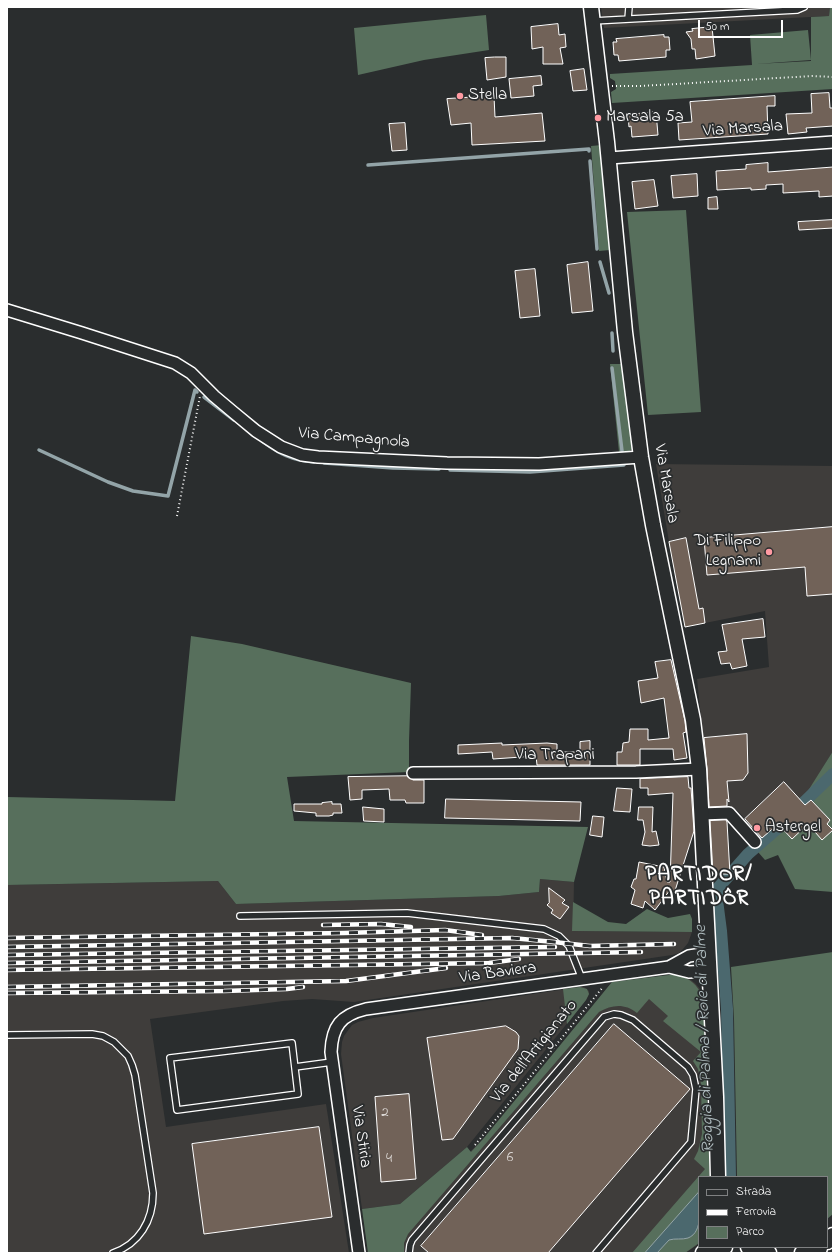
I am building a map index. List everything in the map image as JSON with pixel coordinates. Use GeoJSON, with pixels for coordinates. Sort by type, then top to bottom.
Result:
{"type":"FeatureCollection","features":[{"type":"Feature","properties":{"kind":"main road"},"geometry":{"type":"LineString","coordinates":[[703,1253],[719,1248]]}},
{"type":"Feature","properties":{"kind":"main road"},"geometry":{"type":"LineString","coordinates":[[754,1248],[768,1253]]}},
{"type":"Feature","properties":{"kind":"main road"},"geometry":{"type":"LineString","coordinates":[[803,1253],[817,1248]]}},
{"type":"Feature","properties":{"kind":"street","name":"Via Marsala"},"geometry":{"type":"LineString","coordinates":[[592,14],[601,87],[625,332],[641,457],[653,525],[693,720],[699,769],[718,1176]]}},
{"type":"Feature","properties":{"kind":"street","name":"Via Marsala"},"geometry":{"type":"LineString","coordinates":[[608,158],[833,142]]}},
{"type":"Feature","properties":{"kind":"street","name":"Via Campagnola"},"geometry":{"type":"LineString","coordinates":[[7,310],[175,363],[191,373],[256,430],[281,447],[302,455],[447,463],[538,464],[641,457]]}},
{"type":"Feature","properties":{"kind":"street","name":"Via Trapani"},"geometry":{"type":"LineString","coordinates":[[413,774],[636,772],[699,769]]}},
{"type":"Feature","properties":{"kind":"street"},"geometry":{"type":"LineString","coordinates":[[701,814],[729,813],[755,842]]}},
{"type":"Feature","properties":{"kind":"street","name":"Via Baviera"},"geometry":{"type":"LineString","coordinates":[[337,1026],[347,1016],[366,1009],[669,967],[689,956],[708,953]]}},
{"type":"Feature","properties":{"kind":"street","name":"Via Baviera"},"geometry":{"type":"LineString","coordinates":[[669,967],[689,972],[709,971]]}},
{"type":"Feature","properties":{"kind":"street","name":"Via Stiria"},"geometry":{"type":"LineString","coordinates":[[337,1026],[331,1045],[332,1062],[359,1253]]}},
{"type":"Feature","properties":{"kind":"lane"},"geometry":{"type":"LineString","coordinates":[[628,19],[629,7]]}},
{"type":"Feature","properties":{"kind":"lane","name":"Via Marsala"},"geometry":{"type":"LineString","coordinates":[[592,14],[628,19],[797,10],[804,7]]}},
{"type":"Feature","properties":{"kind":"lane"},"geometry":{"type":"LineString","coordinates":[[240,916],[407,913],[544,929],[559,936],[569,946],[582,980]]}},
{"type":"Feature","properties":{"kind":"lane"},"geometry":{"type":"LineString","coordinates":[[409,1253],[410,1245],[417,1234],[604,1017],[614,1014],[622,1015],[634,1020],[684,1063],[693,1075],[696,1089],[691,1142],[596,1253]]}},
{"type":"Feature","properties":{"kind":"lane"},"geometry":{"type":"LineString","coordinates":[[7,1035],[82,1033],[103,1036],[114,1042],[125,1052],[130,1061],[135,1075],[153,1193],[153,1202],[149,1217],[142,1232],[126,1247],[113,1253]]}},
{"type":"Feature","properties":{"kind":"lane"},"geometry":{"type":"LineString","coordinates":[[292,1043],[295,1067],[298,1094],[177,1110],[170,1058],[292,1043]]}},
{"type":"Feature","properties":{"kind":"lane"},"geometry":{"type":"LineString","coordinates":[[295,1067],[332,1062]]}},
{"type":"Feature","properties":{"kind":"path"},"geometry":{"type":"LineString","coordinates":[[601,87],[812,76],[833,77]]}},
{"type":"Feature","properties":{"kind":"path"},"geometry":{"type":"LineString","coordinates":[[177,516],[197,409],[203,385]]}},
{"type":"Feature","properties":{"kind":"path","name":"Via dell'Artigianato"},"geometry":{"type":"LineString","coordinates":[[476,1145],[613,975]]}},
{"type":"Feature","properties":{"kind":"shaded area"},"geometry":{"type":"Polygon","coordinates":[[[601,7],[830,7],[829,16],[604,28],[601,7]]]}},
{"type":"Feature","properties":{"kind":"shaded area"},"geometry":{"type":"Polygon","coordinates":[[[656,464],[833,466],[833,751],[802,802],[796,807],[803,807],[811,800],[830,820],[833,830],[822,840],[792,839],[778,824],[762,838],[738,811],[729,806],[708,807],[704,746],[697,679],[769,667],[765,611],[685,627],[656,464]]]}},
{"type":"Feature","properties":{"kind":"shaded area"},"geometry":{"type":"Polygon","coordinates":[[[540,879],[574,882],[573,931],[692,932],[688,943],[679,953],[672,955],[354,1002],[312,999],[283,1001],[150,1019],[166,1127],[326,1104],[349,1253],[7,1253],[7,885],[218,881],[236,904],[499,896],[539,892],[540,879]]]}},
{"type":"Feature","properties":{"kind":"shaded area"},"geometry":{"type":"Polygon","coordinates":[[[687,977],[700,989],[703,997],[710,1176],[698,1176],[698,1244],[685,1253],[368,1253],[484,1138],[612,982],[687,977]]]}},
{"type":"Feature","properties":{"kind":"shaded area"},"geometry":{"type":"Polygon","coordinates":[[[584,987],[589,991],[586,1000],[467,1147],[400,1204],[362,1209],[341,1054],[344,1036],[352,1025],[373,1018],[584,987]]]}},
{"type":"Feature","properties":{"kind":"green space"},"geometry":{"type":"Polygon","coordinates":[[[830,7],[833,7],[833,89],[612,103],[611,92],[616,89],[615,81],[610,78],[610,74],[752,65],[750,35],[808,30],[811,60],[811,17],[829,16],[830,7]],[[811,60],[756,64],[811,61],[811,60]]]}},
{"type":"Feature","properties":{"kind":"green space"},"geometry":{"type":"Polygon","coordinates":[[[486,15],[489,50],[424,60],[358,75],[354,28],[486,15]]]}},
{"type":"Feature","properties":{"kind":"green space"},"geometry":{"type":"Polygon","coordinates":[[[602,145],[610,250],[599,251],[591,146],[602,145]]]}},
{"type":"Feature","properties":{"kind":"green space"},"geometry":{"type":"Polygon","coordinates":[[[686,210],[701,412],[648,415],[627,212],[686,210]]]}},
{"type":"Feature","properties":{"kind":"green space"},"geometry":{"type":"Polygon","coordinates":[[[610,364],[624,364],[634,448],[628,452],[619,452],[610,364]]]}},
{"type":"Feature","properties":{"kind":"green space"},"geometry":{"type":"Polygon","coordinates":[[[191,636],[242,644],[411,683],[409,772],[287,777],[294,821],[588,827],[574,882],[540,879],[539,892],[499,896],[236,904],[218,881],[7,885],[7,797],[175,801],[191,636]]]}},
{"type":"Feature","properties":{"kind":"green space"},"geometry":{"type":"Polygon","coordinates":[[[833,751],[833,892],[795,889],[778,855],[765,860],[758,852],[783,830],[792,839],[811,820],[827,824],[830,820],[806,794],[833,751]]]}},
{"type":"Feature","properties":{"kind":"green space"},"geometry":{"type":"Polygon","coordinates":[[[573,902],[608,922],[626,924],[647,909],[668,918],[690,914],[692,919],[692,932],[572,931],[573,902]]]}},
{"type":"Feature","properties":{"kind":"green space"},"geometry":{"type":"Polygon","coordinates":[[[833,952],[833,1214],[828,1218],[828,1176],[737,1176],[734,1019],[731,967],[833,952]]]}},
{"type":"Feature","properties":{"kind":"green space"},"geometry":{"type":"Polygon","coordinates":[[[677,974],[693,982],[703,997],[710,1176],[699,1176],[705,1169],[694,1159],[698,1151],[702,1134],[701,1084],[698,1069],[693,1061],[701,1052],[663,1021],[668,1016],[649,999],[637,1013],[623,1006],[613,1007],[599,1012],[408,1234],[404,1243],[404,1253],[368,1253],[362,1209],[400,1204],[467,1147],[471,1152],[612,982],[677,974]]]}},
{"type":"Feature","properties":{"kind":"green space"},"geometry":{"type":"Polygon","coordinates":[[[580,987],[587,989],[589,994],[567,1024],[563,989],[580,987]]]}},
{"type":"Feature","properties":{"kind":"green space"},"geometry":{"type":"Polygon","coordinates":[[[698,1177],[698,1244],[685,1253],[632,1253],[698,1177]]]}},
{"type":"Feature","properties":{"kind":"water"},"geometry":{"type":"Polygon","coordinates":[[[698,1193],[698,1226],[693,1235],[686,1239],[669,1240],[657,1253],[645,1253],[698,1193]]]}},
{"type":"Feature","properties":{"kind":"building"},"geometry":{"type":"Polygon","coordinates":[[[558,24],[559,35],[565,34],[566,47],[560,48],[563,64],[543,64],[543,47],[532,49],[531,27],[558,24]]]}},
{"type":"Feature","properties":{"kind":"building"},"geometry":{"type":"Polygon","coordinates":[[[712,27],[715,56],[696,59],[695,49],[692,49],[691,39],[686,32],[693,31],[692,29],[712,27]]]}},
{"type":"Feature","properties":{"kind":"building"},"geometry":{"type":"Polygon","coordinates":[[[664,35],[664,37],[669,37],[670,50],[666,50],[666,57],[619,61],[618,55],[614,55],[613,42],[617,42],[616,39],[664,35]]]}},
{"type":"Feature","properties":{"kind":"building"},"geometry":{"type":"Polygon","coordinates":[[[506,57],[506,77],[487,80],[485,58],[506,57]]]}},
{"type":"Feature","properties":{"kind":"building"},"geometry":{"type":"Polygon","coordinates":[[[584,69],[587,90],[573,91],[570,71],[584,69]]]}},
{"type":"Feature","properties":{"kind":"building"},"geometry":{"type":"Polygon","coordinates":[[[541,76],[542,85],[533,86],[534,96],[511,98],[509,79],[541,76]]]}},
{"type":"Feature","properties":{"kind":"building"},"geometry":{"type":"Polygon","coordinates":[[[829,93],[830,108],[833,108],[833,126],[806,128],[807,132],[788,134],[786,114],[812,113],[811,94],[829,93]]]}},
{"type":"Feature","properties":{"kind":"building"},"geometry":{"type":"Polygon","coordinates":[[[494,96],[495,117],[542,113],[545,141],[472,145],[471,123],[451,125],[447,99],[494,96]]]}},
{"type":"Feature","properties":{"kind":"building"},"geometry":{"type":"Polygon","coordinates":[[[775,96],[775,106],[767,106],[768,134],[679,140],[678,123],[692,122],[690,102],[775,96]]]}},
{"type":"Feature","properties":{"kind":"building"},"geometry":{"type":"Polygon","coordinates":[[[656,112],[658,135],[632,137],[628,115],[656,112]]]}},
{"type":"Feature","properties":{"kind":"building"},"geometry":{"type":"Polygon","coordinates":[[[405,123],[407,150],[392,151],[389,124],[405,123]]]}},
{"type":"Feature","properties":{"kind":"building"},"geometry":{"type":"Polygon","coordinates":[[[768,163],[768,172],[833,167],[833,196],[819,197],[819,191],[783,193],[783,184],[766,185],[766,189],[751,190],[751,188],[717,190],[716,171],[746,169],[746,165],[768,163]]]}},
{"type":"Feature","properties":{"kind":"building"},"geometry":{"type":"Polygon","coordinates":[[[697,174],[698,196],[673,198],[671,176],[697,174]]]}},
{"type":"Feature","properties":{"kind":"building"},"geometry":{"type":"Polygon","coordinates":[[[654,180],[658,206],[635,209],[632,182],[654,180]]]}},
{"type":"Feature","properties":{"kind":"building"},"geometry":{"type":"Polygon","coordinates":[[[717,197],[718,209],[708,209],[708,198],[717,197]]]}},
{"type":"Feature","properties":{"kind":"building"},"geometry":{"type":"Polygon","coordinates":[[[833,220],[833,228],[799,230],[798,222],[833,220]]]}},
{"type":"Feature","properties":{"kind":"building"},"geometry":{"type":"Polygon","coordinates":[[[588,262],[593,311],[572,313],[567,265],[588,262]]]}},
{"type":"Feature","properties":{"kind":"building"},"geometry":{"type":"Polygon","coordinates":[[[535,269],[540,316],[520,318],[515,271],[535,269]]]}},
{"type":"Feature","properties":{"kind":"building","name":"Di Filippo Legnami"},"geometry":{"type":"Polygon","coordinates":[[[833,527],[833,594],[807,596],[805,567],[707,575],[704,538],[833,527]]]}},
{"type":"Feature","properties":{"kind":"building"},"geometry":{"type":"Polygon","coordinates":[[[686,538],[699,609],[703,608],[705,623],[685,627],[669,542],[686,538]]]}},
{"type":"Feature","properties":{"kind":"building"},"geometry":{"type":"Polygon","coordinates":[[[763,619],[765,637],[742,639],[747,666],[732,669],[730,663],[721,664],[718,652],[727,651],[722,625],[763,619]]]}},
{"type":"Feature","properties":{"kind":"building"},"geometry":{"type":"Polygon","coordinates":[[[671,660],[685,721],[686,732],[683,733],[687,758],[674,760],[673,749],[640,749],[640,765],[617,765],[617,752],[622,752],[623,743],[629,742],[630,729],[648,729],[648,740],[669,738],[664,698],[641,703],[638,681],[658,678],[655,662],[671,660]]]}},
{"type":"Feature","properties":{"kind":"building"},"geometry":{"type":"Polygon","coordinates":[[[747,734],[748,773],[743,780],[727,781],[729,802],[727,799],[727,806],[709,807],[704,738],[747,734]]]}},
{"type":"Feature","properties":{"kind":"building"},"geometry":{"type":"Polygon","coordinates":[[[590,741],[590,765],[537,765],[536,756],[493,759],[492,752],[458,754],[458,745],[502,743],[502,745],[557,744],[557,752],[580,752],[580,742],[590,741]]]}},
{"type":"Feature","properties":{"kind":"building"},"geometry":{"type":"Polygon","coordinates":[[[407,776],[413,780],[424,780],[424,803],[406,803],[405,800],[390,800],[389,789],[362,790],[362,799],[350,800],[348,777],[407,776]]]}},
{"type":"Feature","properties":{"kind":"building"},"geometry":{"type":"Polygon","coordinates":[[[688,777],[689,788],[691,788],[694,831],[673,897],[670,897],[670,890],[655,910],[645,901],[643,908],[631,904],[635,890],[631,887],[634,879],[636,879],[639,862],[664,867],[667,882],[670,882],[673,793],[648,795],[648,788],[640,788],[640,779],[688,777]]]}},
{"type":"Feature","properties":{"kind":"building"},"geometry":{"type":"Polygon","coordinates":[[[784,782],[805,805],[811,800],[830,820],[827,824],[833,830],[822,840],[808,824],[792,839],[778,824],[762,838],[745,819],[784,782]]]}},
{"type":"Feature","properties":{"kind":"building"},"geometry":{"type":"Polygon","coordinates":[[[617,788],[632,789],[630,812],[614,811],[617,788]]]}},
{"type":"Feature","properties":{"kind":"building"},"geometry":{"type":"Polygon","coordinates":[[[446,799],[581,802],[580,821],[445,818],[446,799]]]}},
{"type":"Feature","properties":{"kind":"building"},"geometry":{"type":"Polygon","coordinates":[[[332,802],[332,804],[341,804],[342,813],[333,813],[333,815],[329,816],[316,816],[316,813],[294,811],[294,804],[322,804],[332,802]]]}},
{"type":"Feature","properties":{"kind":"building"},"geometry":{"type":"Polygon","coordinates":[[[363,807],[384,809],[384,822],[364,821],[363,807]]]}},
{"type":"Feature","properties":{"kind":"building"},"geometry":{"type":"Polygon","coordinates":[[[639,807],[653,807],[652,832],[656,831],[659,845],[642,845],[645,832],[643,820],[638,820],[639,807]]]}},
{"type":"Feature","properties":{"kind":"building"},"geometry":{"type":"Polygon","coordinates":[[[593,816],[604,817],[602,837],[590,835],[593,816]]]}},
{"type":"Feature","properties":{"kind":"building"},"geometry":{"type":"Polygon","coordinates":[[[726,820],[730,874],[713,874],[710,821],[726,820]]]}},
{"type":"Feature","properties":{"kind":"building"},"geometry":{"type":"Polygon","coordinates":[[[549,888],[565,900],[562,903],[569,907],[560,919],[551,913],[553,910],[547,905],[549,903],[549,888]]]}},
{"type":"Feature","properties":{"kind":"building"},"geometry":{"type":"Polygon","coordinates":[[[614,1024],[690,1089],[548,1253],[429,1253],[421,1246],[614,1024]]]}},
{"type":"Feature","properties":{"kind":"building"},"geometry":{"type":"Polygon","coordinates":[[[506,1026],[516,1032],[519,1036],[518,1049],[453,1139],[442,1140],[427,1038],[506,1026]]]}},
{"type":"Feature","properties":{"kind":"building"},"geometry":{"type":"Polygon","coordinates":[[[409,1094],[416,1179],[381,1182],[375,1097],[409,1094]]]}},
{"type":"Feature","properties":{"kind":"building"},"geometry":{"type":"Polygon","coordinates":[[[319,1127],[332,1217],[204,1234],[192,1144],[319,1127]]]}},
{"type":"Feature","properties":{"kind":"waterway"},"geometry":{"type":"LineString","coordinates":[[368,165],[589,149],[589,151]]}},
{"type":"Feature","properties":{"kind":"waterway"},"geometry":{"type":"LineString","coordinates":[[590,161],[597,249]]}},
{"type":"Feature","properties":{"kind":"waterway"},"geometry":{"type":"LineString","coordinates":[[600,262],[609,293]]}},
{"type":"Feature","properties":{"kind":"waterway"},"geometry":{"type":"LineString","coordinates":[[612,333],[613,351]]}},
{"type":"Feature","properties":{"kind":"waterway"},"geometry":{"type":"LineString","coordinates":[[612,368],[622,451]]}},
{"type":"Feature","properties":{"kind":"waterway"},"geometry":{"type":"LineString","coordinates":[[39,450],[108,482],[133,491],[168,496],[195,390],[197,392]]}},
{"type":"Feature","properties":{"kind":"waterway"},"geometry":{"type":"LineString","coordinates":[[204,397],[234,420]]}},
{"type":"Feature","properties":{"kind":"waterway"},"geometry":{"type":"LineString","coordinates":[[262,441],[286,456],[314,462]]}},
{"type":"Feature","properties":{"kind":"waterway"},"geometry":{"type":"LineString","coordinates":[[324,463],[393,468],[439,469]]}},
{"type":"Feature","properties":{"kind":"waterway"},"geometry":{"type":"LineString","coordinates":[[450,470],[530,472],[624,465],[623,463]]}},
{"type":"Feature","properties":{"kind":"waterway"},"geometry":{"type":"LineString","coordinates":[[799,807],[833,774]]}},
{"type":"Feature","properties":{"kind":"waterway","name":"Roggia di Palma / Roie di Palme"},"geometry":{"type":"LineString","coordinates":[[730,1176],[727,1009],[717,889],[748,854],[778,828]]}},
{"type":"Feature","properties":{"kind":"railway"},"geometry":{"type":"LineString","coordinates":[[323,925],[381,924],[411,927]]}},
{"type":"Feature","properties":{"kind":"railway"},"geometry":{"type":"LineString","coordinates":[[7,938],[445,930],[482,935]]}},
{"type":"Feature","properties":{"kind":"railway"},"geometry":{"type":"LineString","coordinates":[[7,947],[512,938],[590,946],[674,944]]}},
{"type":"Feature","properties":{"kind":"railway"},"geometry":{"type":"LineString","coordinates":[[7,955],[555,947]]}},
{"type":"Feature","properties":{"kind":"railway"},"geometry":{"type":"LineString","coordinates":[[7,963],[641,952]]}},
{"type":"Feature","properties":{"kind":"railway"},"geometry":{"type":"LineString","coordinates":[[7,970],[489,963],[519,959]]}},
{"type":"Feature","properties":{"kind":"railway"},"geometry":{"type":"LineString","coordinates":[[7,987],[346,981],[446,968]]}},
{"type":"Feature","properties":{"kind":"railway"},"geometry":{"type":"LineString","coordinates":[[7,993],[224,991],[303,987]]}},
{"type":"Feature","properties":{"kind":"place","name":"Stella"},"geometry":{"type":"Point","coordinates":[460,96]}},
{"type":"Feature","properties":{"kind":"place","name":"Marsala 5a"},"geometry":{"type":"Point","coordinates":[598,118]}},
{"type":"Feature","properties":{"kind":"place","name":"Di Filippo Legnami"},"geometry":{"type":"Point","coordinates":[769,552]}},
{"type":"Feature","properties":{"kind":"place","name":"Astergel"},"geometry":{"type":"Point","coordinates":[757,828]}},
{"type":"Feature","properties":{"kind":"district","name":"PARTIDOR/ PARTIDÔR"},"geometry":{"type":"Point","coordinates":[699,889]}}]}
